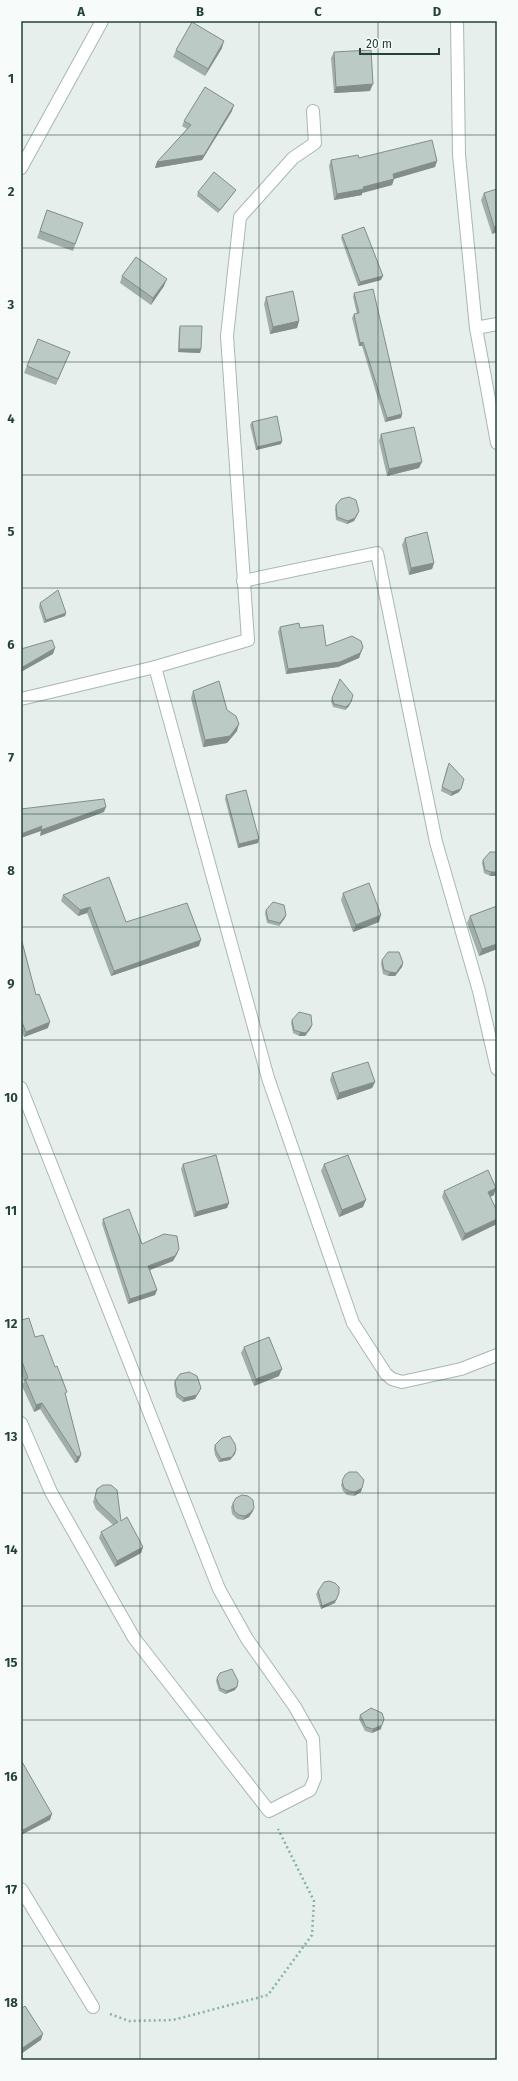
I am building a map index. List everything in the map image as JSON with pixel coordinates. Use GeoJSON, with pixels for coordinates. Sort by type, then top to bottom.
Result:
{"type":"FeatureCollection","features":[{"type":"Feature","properties":{"kind":"street"},"geometry":{"type":"LineString","coordinates":[[21,168],[102,21]]}},
{"type":"Feature","properties":{"kind":"street"},"geometry":{"type":"LineString","coordinates":[[457,21],[459,156],[476,328],[497,443]]}},
{"type":"Feature","properties":{"kind":"street"},"geometry":{"type":"LineString","coordinates":[[21,699],[155,667],[248,640],[226,336],[240,217],[293,158],[315,143],[313,111]]}},
{"type":"Feature","properties":{"kind":"street"},"geometry":{"type":"LineString","coordinates":[[476,328],[497,324]]}},
{"type":"Feature","properties":{"kind":"street"},"geometry":{"type":"LineString","coordinates":[[243,581],[377,553],[436,842],[479,991],[497,1069]]}},
{"type":"Feature","properties":{"kind":"street"},"geometry":{"type":"LineString","coordinates":[[155,667],[268,1078],[352,1323],[386,1374],[392,1379],[402,1382],[461,1369],[497,1355]]}},
{"type":"Feature","properties":{"kind":"street"},"geometry":{"type":"LineString","coordinates":[[21,1088],[219,1589],[247,1639],[295,1707],[313,1739],[315,1778],[310,1790],[269,1811],[134,1638],[51,1492],[21,1424]]}},
{"type":"Feature","properties":{"kind":"street"},"geometry":{"type":"LineString","coordinates":[[21,1889],[93,2007]]}},
{"type":"Feature","properties":{"kind":"path"},"geometry":{"type":"LineString","coordinates":[[93,2007],[129,2021],[173,2020],[268,1995],[312,1935],[314,1901],[269,1811]]}},
{"type":"Feature","properties":{"kind":"building"},"geometry":{"type":"Polygon","coordinates":[[[192,22],[224,41],[208,69],[176,50],[192,22]]]}},
{"type":"Feature","properties":{"kind":"building"},"geometry":{"type":"Polygon","coordinates":[[[371,50],[373,84],[336,87],[334,52],[371,50]]]}},
{"type":"Feature","properties":{"kind":"building"},"geometry":{"type":"Polygon","coordinates":[[[205,87],[234,105],[204,155],[157,162],[191,125],[184,121],[205,87]]]}},
{"type":"Feature","properties":{"kind":"building"},"geometry":{"type":"Polygon","coordinates":[[[432,140],[437,161],[393,174],[394,179],[363,187],[364,189],[337,194],[331,160],[358,155],[359,158],[432,140]]]}},
{"type":"Feature","properties":{"kind":"building"},"geometry":{"type":"Polygon","coordinates":[[[214,172],[236,190],[220,210],[198,192],[214,172]]]}},
{"type":"Feature","properties":{"kind":"building"},"geometry":{"type":"Polygon","coordinates":[[[497,189],[497,226],[494,227],[484,193],[497,189]]]}},
{"type":"Feature","properties":{"kind":"building"},"geometry":{"type":"Polygon","coordinates":[[[47,210],[83,223],[75,244],[40,231],[47,210]]]}},
{"type":"Feature","properties":{"kind":"building"},"geometry":{"type":"Polygon","coordinates":[[[364,227],[383,276],[360,282],[342,235],[364,227]]]}},
{"type":"Feature","properties":{"kind":"building"},"geometry":{"type":"Polygon","coordinates":[[[136,257],[167,279],[153,298],[122,276],[136,257]]]}},
{"type":"Feature","properties":{"kind":"building"},"geometry":{"type":"Polygon","coordinates":[[[373,289],[402,414],[387,418],[363,342],[360,343],[354,314],[359,313],[354,293],[373,289]]]}},
{"type":"Feature","properties":{"kind":"building"},"geometry":{"type":"Polygon","coordinates":[[[293,291],[299,321],[273,327],[266,297],[293,291]]]}},
{"type":"Feature","properties":{"kind":"building"},"geometry":{"type":"Polygon","coordinates":[[[180,326],[202,326],[201,349],[179,349],[180,326]]]}},
{"type":"Feature","properties":{"kind":"building"},"geometry":{"type":"Polygon","coordinates":[[[38,339],[70,352],[58,379],[27,366],[38,339]]]}},
{"type":"Feature","properties":{"kind":"building"},"geometry":{"type":"Polygon","coordinates":[[[277,416],[282,441],[257,447],[252,422],[277,416]]]}},
{"type":"Feature","properties":{"kind":"building"},"geometry":{"type":"Polygon","coordinates":[[[414,427],[422,462],[389,469],[381,434],[414,427]]]}},
{"type":"Feature","properties":{"kind":"building"},"geometry":{"type":"Polygon","coordinates":[[[349,497],[356,500],[359,511],[355,518],[348,521],[337,517],[336,505],[341,499],[349,497]]]}},
{"type":"Feature","properties":{"kind":"building"},"geometry":{"type":"Polygon","coordinates":[[[427,532],[434,563],[411,568],[405,538],[427,532]]]}},
{"type":"Feature","properties":{"kind":"building"},"geometry":{"type":"Polygon","coordinates":[[[58,590],[66,613],[46,620],[40,603],[58,590]]]}},
{"type":"Feature","properties":{"kind":"building"},"geometry":{"type":"Polygon","coordinates":[[[299,623],[300,628],[323,625],[326,646],[352,636],[361,641],[363,647],[360,653],[340,662],[288,669],[280,627],[299,623]]]}},
{"type":"Feature","properties":{"kind":"building"},"geometry":{"type":"Polygon","coordinates":[[[52,640],[55,648],[21,668],[21,649],[52,640]]]}},
{"type":"Feature","properties":{"kind":"building"},"geometry":{"type":"Polygon","coordinates":[[[340,679],[353,695],[351,702],[346,707],[334,704],[332,698],[340,679]]]}},
{"type":"Feature","properties":{"kind":"building"},"geometry":{"type":"Polygon","coordinates":[[[219,681],[227,710],[236,716],[239,724],[230,736],[205,740],[193,691],[219,681]]]}},
{"type":"Feature","properties":{"kind":"building"},"geometry":{"type":"Polygon","coordinates":[[[449,763],[464,779],[461,789],[452,792],[442,787],[449,763]]]}},
{"type":"Feature","properties":{"kind":"building"},"geometry":{"type":"Polygon","coordinates":[[[246,790],[259,839],[239,844],[226,795],[246,790]]]}},
{"type":"Feature","properties":{"kind":"building"},"geometry":{"type":"Polygon","coordinates":[[[104,799],[106,807],[41,830],[42,826],[21,834],[21,809],[104,799]]]}},
{"type":"Feature","properties":{"kind":"building"},"geometry":{"type":"Polygon","coordinates":[[[490,852],[497,852],[497,872],[485,870],[483,860],[490,852]]]}},
{"type":"Feature","properties":{"kind":"building"},"geometry":{"type":"Polygon","coordinates":[[[109,877],[126,922],[187,903],[201,940],[114,971],[90,907],[80,910],[63,895],[109,877]]]}},
{"type":"Feature","properties":{"kind":"building"},"geometry":{"type":"Polygon","coordinates":[[[369,883],[381,915],[356,925],[343,893],[369,883]]]}},
{"type":"Feature","properties":{"kind":"building"},"geometry":{"type":"Polygon","coordinates":[[[273,902],[284,905],[286,915],[280,923],[268,920],[266,910],[273,902]]]}},
{"type":"Feature","properties":{"kind":"building"},"geometry":{"type":"Polygon","coordinates":[[[497,906],[497,944],[482,949],[470,916],[497,906]]]}},
{"type":"Feature","properties":{"kind":"building"},"geometry":{"type":"Polygon","coordinates":[[[21,938],[36,995],[39,994],[50,1022],[26,1032],[21,1020],[21,938]]]}},
{"type":"Feature","properties":{"kind":"building"},"geometry":{"type":"Polygon","coordinates":[[[388,952],[399,952],[403,963],[396,973],[384,970],[382,960],[388,952]]]}},
{"type":"Feature","properties":{"kind":"building"},"geometry":{"type":"Polygon","coordinates":[[[299,1012],[311,1015],[312,1025],[306,1033],[294,1030],[292,1020],[299,1012]]]}},
{"type":"Feature","properties":{"kind":"building"},"geometry":{"type":"Polygon","coordinates":[[[368,1062],[375,1082],[339,1093],[332,1073],[368,1062]]]}},
{"type":"Feature","properties":{"kind":"building"},"geometry":{"type":"Polygon","coordinates":[[[216,1155],[229,1203],[196,1212],[183,1164],[216,1155]]]}},
{"type":"Feature","properties":{"kind":"building"},"geometry":{"type":"Polygon","coordinates":[[[348,1155],[366,1200],[342,1210],[324,1164],[348,1155]]]}},
{"type":"Feature","properties":{"kind":"building"},"geometry":{"type":"Polygon","coordinates":[[[488,1170],[496,1188],[488,1192],[497,1211],[497,1219],[465,1234],[444,1191],[488,1170]]]}},
{"type":"Feature","properties":{"kind":"building"},"geometry":{"type":"Polygon","coordinates":[[[129,1209],[142,1244],[164,1234],[177,1236],[179,1249],[175,1256],[148,1266],[157,1290],[130,1299],[103,1219],[129,1209]]]}},
{"type":"Feature","properties":{"kind":"building"},"geometry":{"type":"Polygon","coordinates":[[[29,1318],[35,1337],[43,1335],[55,1367],[57,1366],[67,1392],[65,1393],[81,1455],[77,1457],[42,1403],[36,1405],[25,1379],[28,1378],[21,1359],[21,1320],[29,1318]]]}},
{"type":"Feature","properties":{"kind":"building"},"geometry":{"type":"Polygon","coordinates":[[[269,1337],[282,1369],[256,1379],[244,1347],[269,1337]]]}},
{"type":"Feature","properties":{"kind":"building"},"geometry":{"type":"Polygon","coordinates":[[[189,1372],[197,1376],[201,1388],[197,1395],[184,1398],[177,1393],[175,1381],[180,1374],[189,1372]]]}},
{"type":"Feature","properties":{"kind":"building"},"geometry":{"type":"Polygon","coordinates":[[[230,1436],[235,1444],[236,1450],[232,1457],[221,1459],[216,1451],[215,1445],[222,1438],[230,1436]]]}},
{"type":"Feature","properties":{"kind":"building"},"geometry":{"type":"Polygon","coordinates":[[[349,1472],[357,1472],[364,1480],[362,1488],[355,1492],[344,1488],[342,1481],[345,1475],[349,1472]]]}},
{"type":"Feature","properties":{"kind":"building"},"geometry":{"type":"Polygon","coordinates":[[[103,1485],[111,1485],[117,1490],[121,1521],[127,1517],[143,1547],[117,1561],[101,1532],[118,1522],[98,1503],[95,1497],[97,1489],[103,1485]]]}},
{"type":"Feature","properties":{"kind":"building"},"geometry":{"type":"Polygon","coordinates":[[[242,1495],[248,1496],[253,1500],[254,1508],[245,1516],[239,1515],[234,1511],[233,1503],[236,1498],[242,1495]]]}},
{"type":"Feature","properties":{"kind":"building"},"geometry":{"type":"Polygon","coordinates":[[[329,1581],[335,1583],[339,1587],[339,1593],[336,1600],[322,1606],[318,1591],[324,1582],[329,1581]]]}},
{"type":"Feature","properties":{"kind":"building"},"geometry":{"type":"Polygon","coordinates":[[[232,1669],[238,1681],[237,1687],[227,1691],[220,1688],[217,1678],[220,1673],[232,1669]]]}},
{"type":"Feature","properties":{"kind":"building"},"geometry":{"type":"Polygon","coordinates":[[[371,1708],[382,1713],[384,1719],[382,1725],[373,1729],[366,1727],[360,1715],[371,1708]]]}},
{"type":"Feature","properties":{"kind":"building"},"geometry":{"type":"Polygon","coordinates":[[[21,1760],[52,1814],[23,1830],[21,1827],[21,1760]]]}},
{"type":"Feature","properties":{"kind":"building"},"geometry":{"type":"Polygon","coordinates":[[[25,2006],[43,2034],[21,2049],[21,2009],[25,2006]]]}}]}
